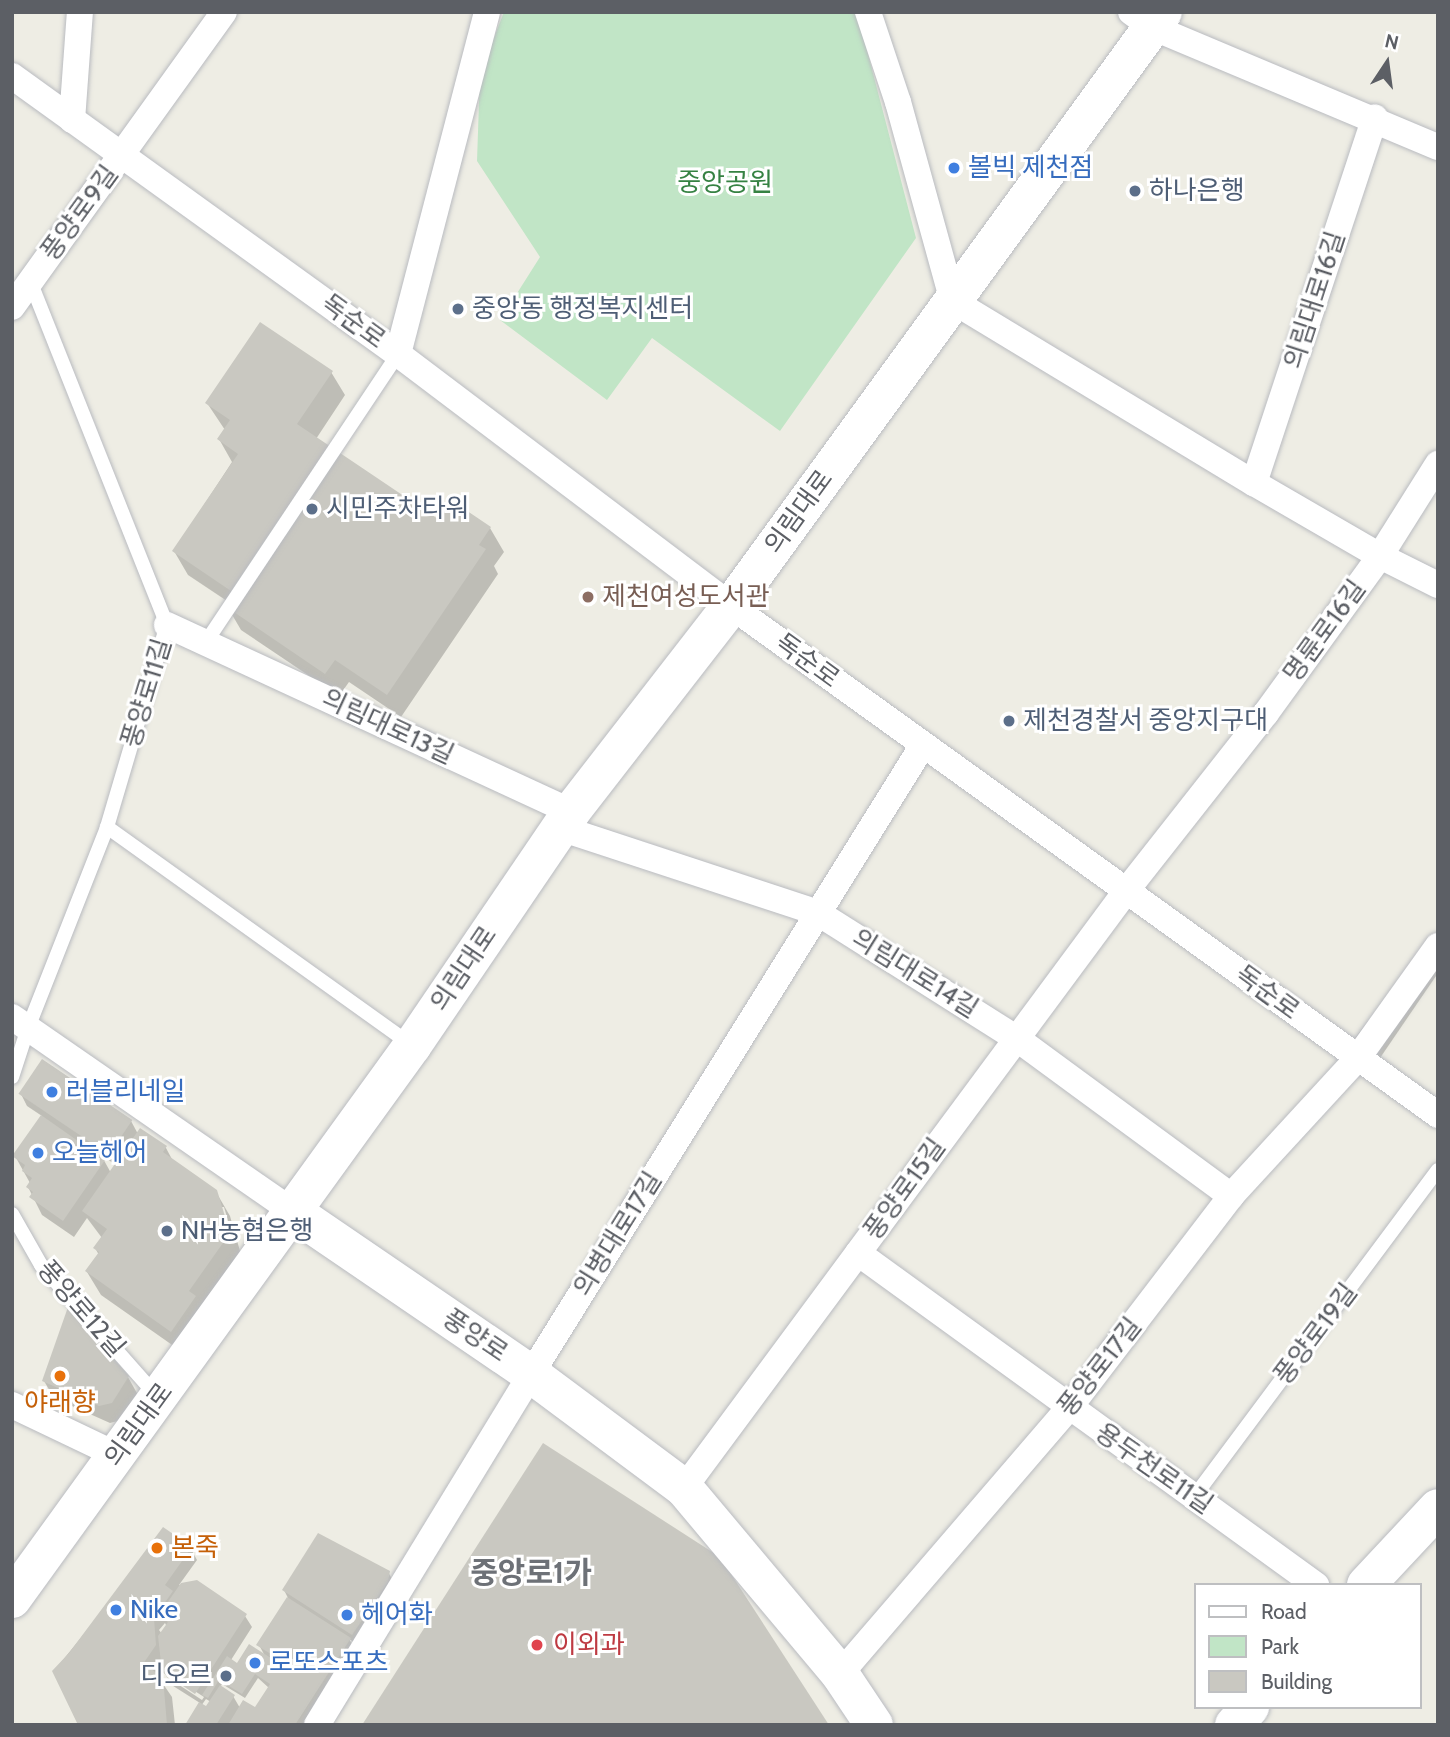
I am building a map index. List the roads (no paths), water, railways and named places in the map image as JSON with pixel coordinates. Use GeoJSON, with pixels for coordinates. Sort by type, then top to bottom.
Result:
{"type":"FeatureCollection","features":[{"type":"Feature","properties":{"kind":"street"},"geometry":{"type":"LineString","coordinates":[[72,120],[80,12]]}},
{"type":"Feature","properties":{"kind":"street","name":"풍양로9길"},"geometry":{"type":"LineString","coordinates":[[12,307],[224,12]]}},
{"type":"Feature","properties":{"kind":"street"},"geometry":{"type":"LineString","coordinates":[[398,354],[487,12]]}},
{"type":"Feature","properties":{"kind":"street"},"geometry":{"type":"LineString","coordinates":[[868,12],[898,102],[953,301],[1254,483],[1380,556],[1438,584]]}},
{"type":"Feature","properties":{"kind":"street"},"geometry":{"type":"LineString","coordinates":[[1149,17],[1438,147]]}},
{"type":"Feature","properties":{"kind":"street","name":"의림대로"},"geometry":{"type":"LineString","coordinates":[[12,1599],[412,1046],[566,820],[731,606],[953,301],[1149,17]]}},
{"type":"Feature","properties":{"kind":"street","name":"독순로"},"geometry":{"type":"LineString","coordinates":[[12,76],[398,354],[731,606],[1438,1115]]}},
{"type":"Feature","properties":{"kind":"street","name":"의림대로16길"},"geometry":{"type":"LineString","coordinates":[[1254,483],[1375,118]]}},
{"type":"Feature","properties":{"kind":"street","name":"명륜로16길"},"geometry":{"type":"LineString","coordinates":[[1126,891],[1236,753],[1380,556],[1438,464]]}},
{"type":"Feature","properties":{"kind":"street","name":"의림대로13길"},"geometry":{"type":"LineString","coordinates":[[167,625],[566,820]]}},
{"type":"Feature","properties":{"kind":"street","name":"의병대로17길"},"geometry":{"type":"LineString","coordinates":[[317,1725],[531,1374],[923,745]]}},
{"type":"Feature","properties":{"kind":"street","name":"의림대로14길"},"geometry":{"type":"LineString","coordinates":[[566,820],[818,913],[1017,1038],[1231,1196]]}},
{"type":"Feature","properties":{"kind":"street","name":"풍양로15길"},"geometry":{"type":"LineString","coordinates":[[684,1488],[1126,891]]}},
{"type":"Feature","properties":{"kind":"street","name":"풍양로17길"},"geometry":{"type":"LineString","coordinates":[[840,1674],[1069,1408],[1231,1196],[1357,1059],[1438,946]]}},
{"type":"Feature","properties":{"kind":"street","name":"풍양로"},"geometry":{"type":"LineString","coordinates":[[20,1023],[531,1374],[684,1488],[840,1674],[874,1725]]}},
{"type":"Feature","properties":{"kind":"street","name":"용두천로11길"},"geometry":{"type":"LineString","coordinates":[[858,1253],[1313,1583]]}},
{"type":"Feature","properties":{"kind":"street"},"geometry":{"type":"LineString","coordinates":[[12,1405],[117,1455]]}},
{"type":"Feature","properties":{"kind":"street"},"geometry":{"type":"LineString","coordinates":[[1368,1583],[1438,1508]]}},
{"type":"Feature","properties":{"kind":"street"},"geometry":{"type":"LineString","coordinates":[[1234,1725],[1248,1709]]}},
{"type":"Feature","properties":{"kind":"lane","name":"풍양로11길"},"geometry":{"type":"LineString","coordinates":[[20,1023],[107,827],[167,625],[30,282]]}},
{"type":"Feature","properties":{"kind":"lane"},"geometry":{"type":"LineString","coordinates":[[206,642],[398,354]]}},
{"type":"Feature","properties":{"kind":"lane"},"geometry":{"type":"LineString","coordinates":[[107,827],[412,1046]]}},
{"type":"Feature","properties":{"kind":"lane"},"geometry":{"type":"LineString","coordinates":[[12,1077],[20,1023]]}},
{"type":"Feature","properties":{"kind":"lane","name":"풍양로19길"},"geometry":{"type":"LineString","coordinates":[[1194,1497],[1438,1170]]}},
{"type":"Feature","properties":{"kind":"lane","name":"풍양로12길"},"geometry":{"type":"LineString","coordinates":[[12,1214],[41,1265],[158,1398]]}},
{"type":"Feature","properties":{"kind":"place","name":"볼빅 제천점"},"geometry":{"type":"Point","coordinates":[954,168]}},
{"type":"Feature","properties":{"kind":"place","name":"하나은행"},"geometry":{"type":"Point","coordinates":[1135,191]}},
{"type":"Feature","properties":{"kind":"place","name":"중앙동 행정복지센터"},"geometry":{"type":"Point","coordinates":[458,309]}},
{"type":"Feature","properties":{"kind":"place","name":"시민주차타워"},"geometry":{"type":"Point","coordinates":[312,509]}},
{"type":"Feature","properties":{"kind":"place","name":"제천여성도서관"},"geometry":{"type":"Point","coordinates":[588,597]}},
{"type":"Feature","properties":{"kind":"place","name":"제천경찰서 중앙지구대"},"geometry":{"type":"Point","coordinates":[1009,721]}},
{"type":"Feature","properties":{"kind":"place","name":"러블리네일"},"geometry":{"type":"Point","coordinates":[52,1092]}},
{"type":"Feature","properties":{"kind":"place","name":"오늘헤어"},"geometry":{"type":"Point","coordinates":[38,1153]}},
{"type":"Feature","properties":{"kind":"place","name":"NH농협은행"},"geometry":{"type":"Point","coordinates":[167,1231]}},
{"type":"Feature","properties":{"kind":"place","name":"야래향"},"geometry":{"type":"Point","coordinates":[60,1376]}},
{"type":"Feature","properties":{"kind":"place","name":"본죽"},"geometry":{"type":"Point","coordinates":[157,1548]}},
{"type":"Feature","properties":{"kind":"place","name":"Nike"},"geometry":{"type":"Point","coordinates":[116,1610]}},
{"type":"Feature","properties":{"kind":"place","name":"헤어화"},"geometry":{"type":"Point","coordinates":[347,1615]}},
{"type":"Feature","properties":{"kind":"place","name":"이외과"},"geometry":{"type":"Point","coordinates":[537,1645]}},
{"type":"Feature","properties":{"kind":"place","name":"로또스포츠"},"geometry":{"type":"Point","coordinates":[255,1663]}},
{"type":"Feature","properties":{"kind":"place","name":"디오르"},"geometry":{"type":"Point","coordinates":[226,1676]}},
{"type":"Feature","properties":{"kind":"district","name":"중앙로1가"},"geometry":{"type":"Point","coordinates":[531,1573]}},
{"type":"Feature","properties":{"kind":"park label","name":"중앙공원"},"geometry":{"type":"Point","coordinates":[725,183]}}]}
